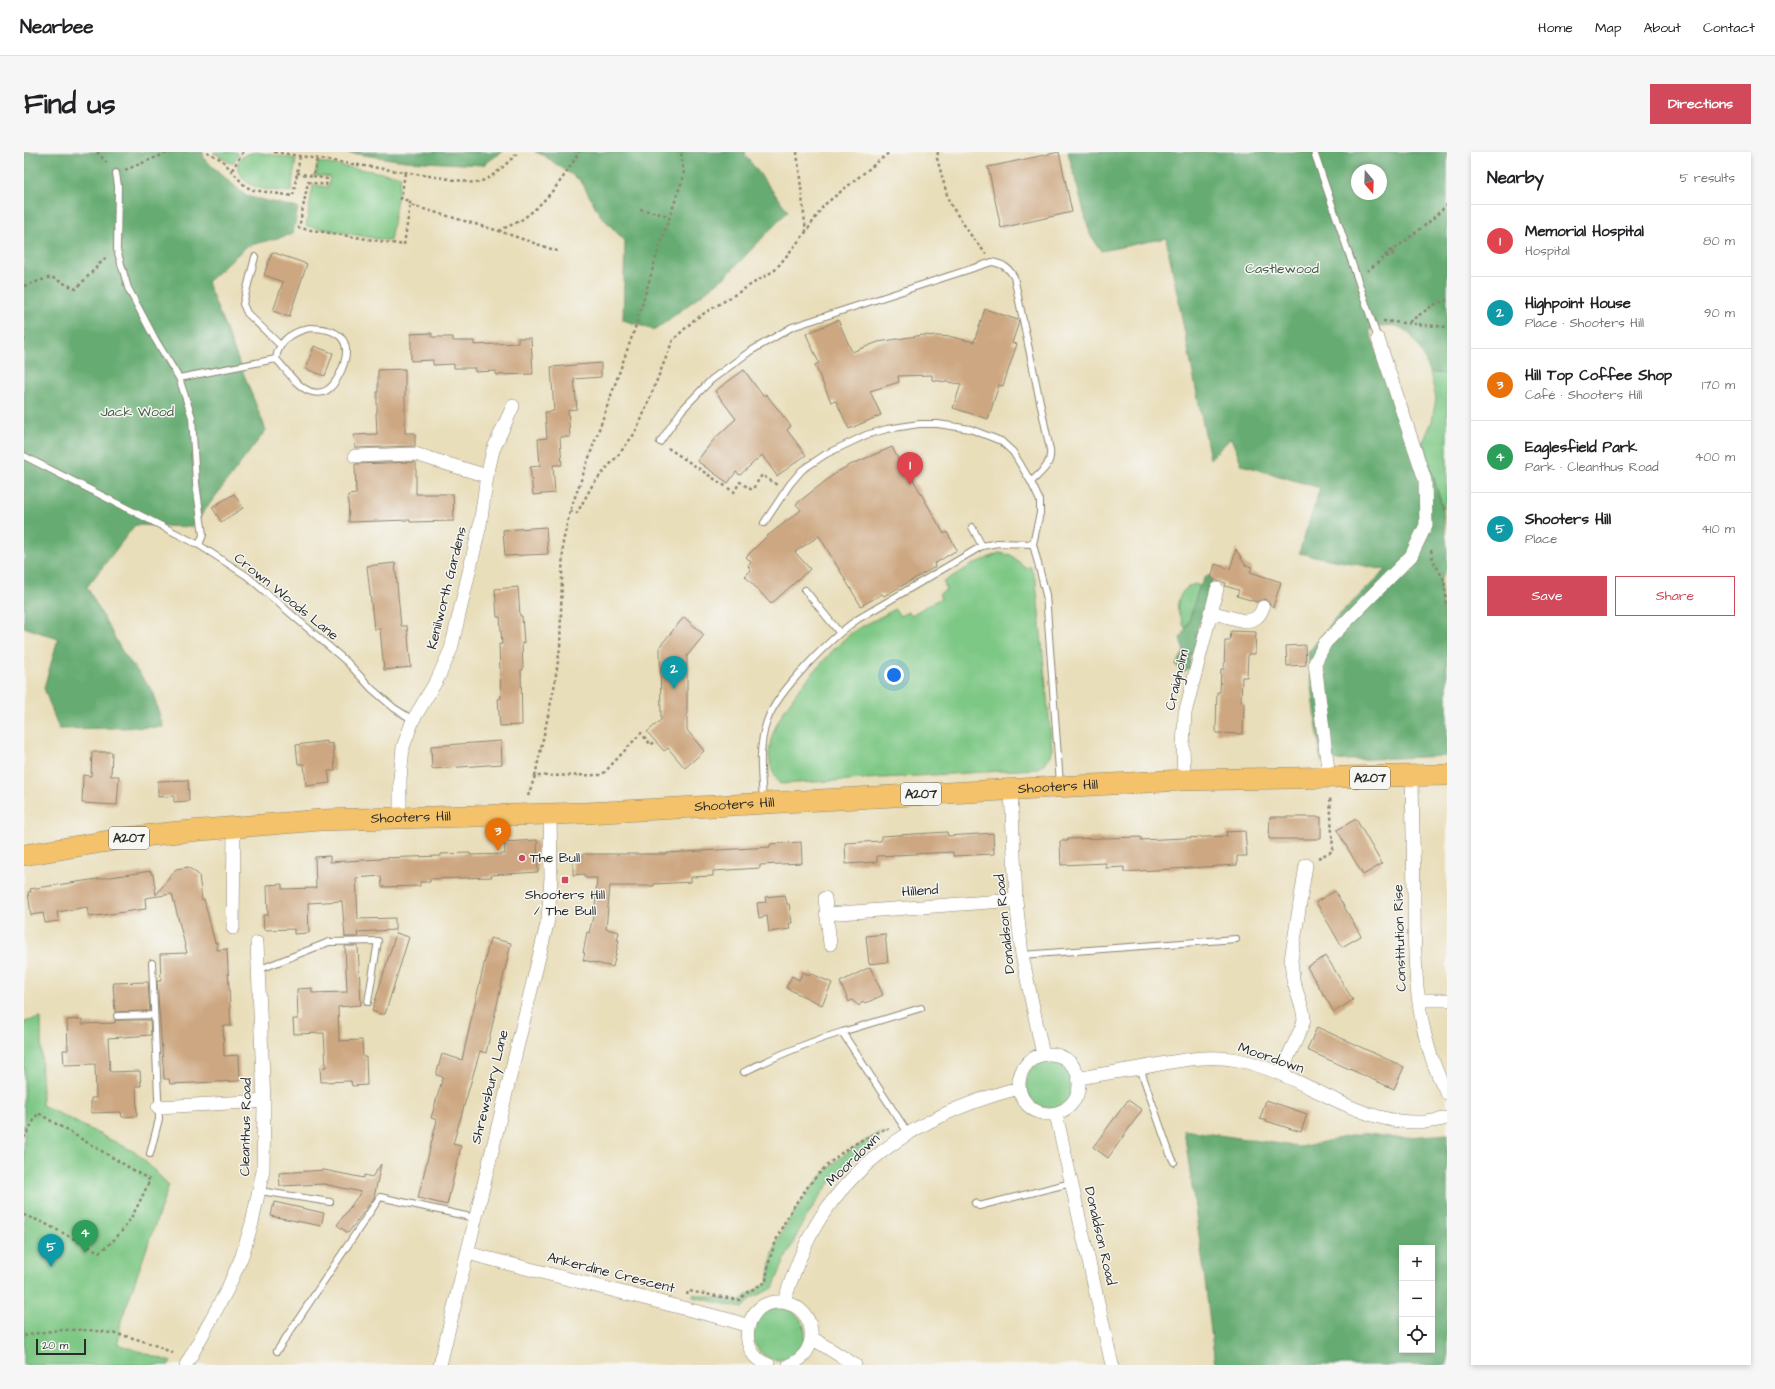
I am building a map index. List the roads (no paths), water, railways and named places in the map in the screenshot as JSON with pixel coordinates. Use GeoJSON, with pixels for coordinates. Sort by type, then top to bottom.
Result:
{"type":"FeatureCollection","features":[{"type":"Feature","properties":{"kind":"main road","name":"Shooters Hill"},"geometry":{"type":"LineString","coordinates":[[24,855],[127,838],[234,826],[321,820],[550,814],[763,804],[1184,780],[1330,788],[1412,777],[1447,775]]}},
{"type":"Feature","properties":{"kind":"street"},"geometry":{"type":"LineString","coordinates":[[1330,788],[1315,663],[1325,643],[1411,556],[1426,525],[1425,480],[1378,339]]}},
{"type":"Feature","properties":{"kind":"street","name":"Kenilworth Gardens"},"geometry":{"type":"LineString","coordinates":[[400,818],[400,779],[403,747],[414,720],[438,678],[451,649],[480,525],[487,476],[493,450],[513,406]]}},
{"type":"Feature","properties":{"kind":"street"},"geometry":{"type":"LineString","coordinates":[[355,456],[415,454],[487,476]]}},
{"type":"Feature","properties":{"kind":"street","name":"Craigholm"},"geometry":{"type":"LineString","coordinates":[[1184,780],[1183,745],[1185,713],[1217,589]]}},
{"type":"Feature","properties":{"kind":"street"},"geometry":{"type":"LineString","coordinates":[[1210,612],[1244,621],[1259,616],[1263,607]]}},
{"type":"Feature","properties":{"kind":"street","name":"Constitution Rise"},"geometry":{"type":"LineString","coordinates":[[1412,777],[1414,953],[1418,1000],[1428,1046],[1447,1093]]}},
{"type":"Feature","properties":{"kind":"street","name":"Donaldson Road"},"geometry":{"type":"LineString","coordinates":[[1011,789],[1016,900],[1022,955],[1043,1055]]}},
{"type":"Feature","properties":{"kind":"street","name":"Shrewsbury Lane"},"geometry":{"type":"LineString","coordinates":[[440,1365],[548,920],[552,877],[550,814]]}},
{"type":"Feature","properties":{"kind":"street"},"geometry":{"type":"LineString","coordinates":[[233,928],[234,826]]}},
{"type":"Feature","properties":{"kind":"street"},"geometry":{"type":"LineString","coordinates":[[1280,1074],[1302,1029],[1304,1020],[1303,1011],[1293,980],[1291,960],[1306,865]]}},
{"type":"Feature","properties":{"kind":"street"},"geometry":{"type":"LineString","coordinates":[[825,898],[830,944]]}},
{"type":"Feature","properties":{"kind":"street","name":"Hillend"},"geometry":{"type":"LineString","coordinates":[[826,914],[1016,900]]}},
{"type":"Feature","properties":{"kind":"street","name":"Cleanthus Road"},"geometry":{"type":"LineString","coordinates":[[187,1362],[227,1290],[242,1256],[260,1191],[263,1171],[264,1100],[257,943]]}},
{"type":"Feature","properties":{"kind":"street"},"geometry":{"type":"LineString","coordinates":[[1418,1000],[1447,1000]]}},
{"type":"Feature","properties":{"kind":"street"},"geometry":{"type":"LineString","coordinates":[[1052,1054],[1066,1059],[1076,1069],[1080,1078],[1080,1090],[1075,1101],[1067,1109],[1056,1114],[1046,1115],[1036,1112],[1028,1106],[1022,1097],[1019,1088],[1019,1079],[1022,1070],[1027,1063],[1034,1058],[1043,1055],[1052,1054]]}},
{"type":"Feature","properties":{"kind":"street","name":"Moordown"},"geometry":{"type":"LineString","coordinates":[[1080,1078],[1206,1058],[1238,1060],[1280,1074],[1375,1118],[1404,1123],[1432,1122],[1447,1118]]}},
{"type":"Feature","properties":{"kind":"street","name":"Moordown"},"geometry":{"type":"LineString","coordinates":[[784,1302],[802,1254],[825,1211],[846,1185],[876,1155],[908,1133],[940,1115],[979,1099],[1019,1088]]}},
{"type":"Feature","properties":{"kind":"street"},"geometry":{"type":"LineString","coordinates":[[158,1107],[264,1100]]}},
{"type":"Feature","properties":{"kind":"street","name":"Donaldson Road"},"geometry":{"type":"LineString","coordinates":[[1056,1114],[1112,1365]]}},
{"type":"Feature","properties":{"kind":"street","name":"Ankerdine Crescent"},"geometry":{"type":"LineString","coordinates":[[467,1253],[748,1326]]}},
{"type":"Feature","properties":{"kind":"street"},"geometry":{"type":"LineString","coordinates":[[769,1365],[758,1359],[752,1352],[746,1335],[752,1317],[758,1310],[766,1304],[775,1302],[784,1302],[794,1305],[802,1311],[808,1319],[811,1328],[812,1338],[809,1348],[803,1357],[789,1365]]}},
{"type":"Feature","properties":{"kind":"street"},"geometry":{"type":"LineString","coordinates":[[812,1338],[856,1365]]}},
{"type":"Feature","properties":{"kind":"lane"},"geometry":{"type":"LineString","coordinates":[[1314,152],[1378,339]]}},
{"type":"Feature","properties":{"kind":"lane"},"geometry":{"type":"LineString","coordinates":[[116,173],[118,186],[117,250],[128,288],[155,339],[179,378],[192,416],[196,483],[202,535],[199,545]]}},
{"type":"Feature","properties":{"kind":"lane"},"geometry":{"type":"LineString","coordinates":[[255,257],[242,304],[247,312],[280,345]]}},
{"type":"Feature","properties":{"kind":"lane"},"geometry":{"type":"LineString","coordinates":[[660,442],[682,410],[711,380],[749,352],[792,327],[992,262],[1001,264],[1009,269],[1014,277],[1050,450],[1048,465],[1031,482]]}},
{"type":"Feature","properties":{"kind":"lane"},"geometry":{"type":"LineString","coordinates":[[309,328],[325,329],[334,332],[341,337],[346,347],[347,357],[335,385],[326,390],[314,392],[302,387],[276,359],[280,345],[286,339],[297,332],[309,328]]}},
{"type":"Feature","properties":{"kind":"lane"},"geometry":{"type":"LineString","coordinates":[[179,378],[276,359]]}},
{"type":"Feature","properties":{"kind":"lane"},"geometry":{"type":"LineString","coordinates":[[764,523],[785,490],[802,470],[826,454],[866,435],[888,429],[919,424],[955,426],[985,434],[1002,441],[1014,452],[1040,501],[1040,513],[1033,544],[1046,595],[1060,786]]}},
{"type":"Feature","properties":{"kind":"lane","name":"Crown Woods Lane"},"geometry":{"type":"LineString","coordinates":[[24,456],[199,545],[246,576],[347,662],[372,689],[394,708],[414,720]]}},
{"type":"Feature","properties":{"kind":"lane"},"geometry":{"type":"LineString","coordinates":[[972,527],[982,546]]}},
{"type":"Feature","properties":{"kind":"lane"},"geometry":{"type":"LineString","coordinates":[[763,804],[760,770],[762,744],[767,720],[784,691],[839,632],[858,619],[982,546],[998,543],[1033,544]]}},
{"type":"Feature","properties":{"kind":"lane"},"geometry":{"type":"LineString","coordinates":[[805,590],[839,632]]}},
{"type":"Feature","properties":{"kind":"lane"},"geometry":{"type":"LineString","coordinates":[[1022,955],[1236,939]]}},
{"type":"Feature","properties":{"kind":"lane"},"geometry":{"type":"LineString","coordinates":[[258,970],[329,942],[378,941],[368,1002]]}},
{"type":"Feature","properties":{"kind":"lane"},"geometry":{"type":"LineString","coordinates":[[150,1154],[159,1119],[152,963]]}},
{"type":"Feature","properties":{"kind":"lane"},"geometry":{"type":"LineString","coordinates":[[744,1072],[789,1050],[816,1040],[921,1008]]}},
{"type":"Feature","properties":{"kind":"lane"},"geometry":{"type":"LineString","coordinates":[[117,1016],[154,1015]]}},
{"type":"Feature","properties":{"kind":"lane"},"geometry":{"type":"LineString","coordinates":[[842,1032],[908,1133]]}},
{"type":"Feature","properties":{"kind":"lane"},"geometry":{"type":"LineString","coordinates":[[1140,1068],[1174,1162]]}},
{"type":"Feature","properties":{"kind":"lane"},"geometry":{"type":"LineString","coordinates":[[975,1203],[979,1206],[1071,1183]]}},
{"type":"Feature","properties":{"kind":"lane"},"geometry":{"type":"LineString","coordinates":[[260,1191],[330,1202]]}},
{"type":"Feature","properties":{"kind":"lane"},"geometry":{"type":"LineString","coordinates":[[277,1351],[380,1197],[475,1218]]}},
{"type":"Feature","properties":{"kind":"place","name":"Memorial Hospital"},"geometry":{"type":"Point","coordinates":[910,485]}},
{"type":"Feature","properties":{"kind":"place","name":"Highpoint House"},"geometry":{"type":"Point","coordinates":[674,689]}},
{"type":"Feature","properties":{"kind":"place","name":"Hill Top Coffee Shop"},"geometry":{"type":"Point","coordinates":[498,851]}},
{"type":"Feature","properties":{"kind":"place","name":"The Bull"},"geometry":{"type":"Point","coordinates":[522,858]}},
{"type":"Feature","properties":{"kind":"place","name":"Shooters Hill / The Bull"},"geometry":{"type":"Point","coordinates":[565,880]}},
{"type":"Feature","properties":{"kind":"place","name":"Eaglesfield Park"},"geometry":{"type":"Point","coordinates":[85,1253]}},
{"type":"Feature","properties":{"kind":"place","name":"Shooters Hill"},"geometry":{"type":"Point","coordinates":[51,1267]}},
{"type":"Feature","properties":{"kind":"park label","name":"Castlewood"},"geometry":{"type":"Point","coordinates":[1282,269]}},
{"type":"Feature","properties":{"kind":"park label","name":"Jack Wood"},"geometry":{"type":"Point","coordinates":[137,412]}}]}
